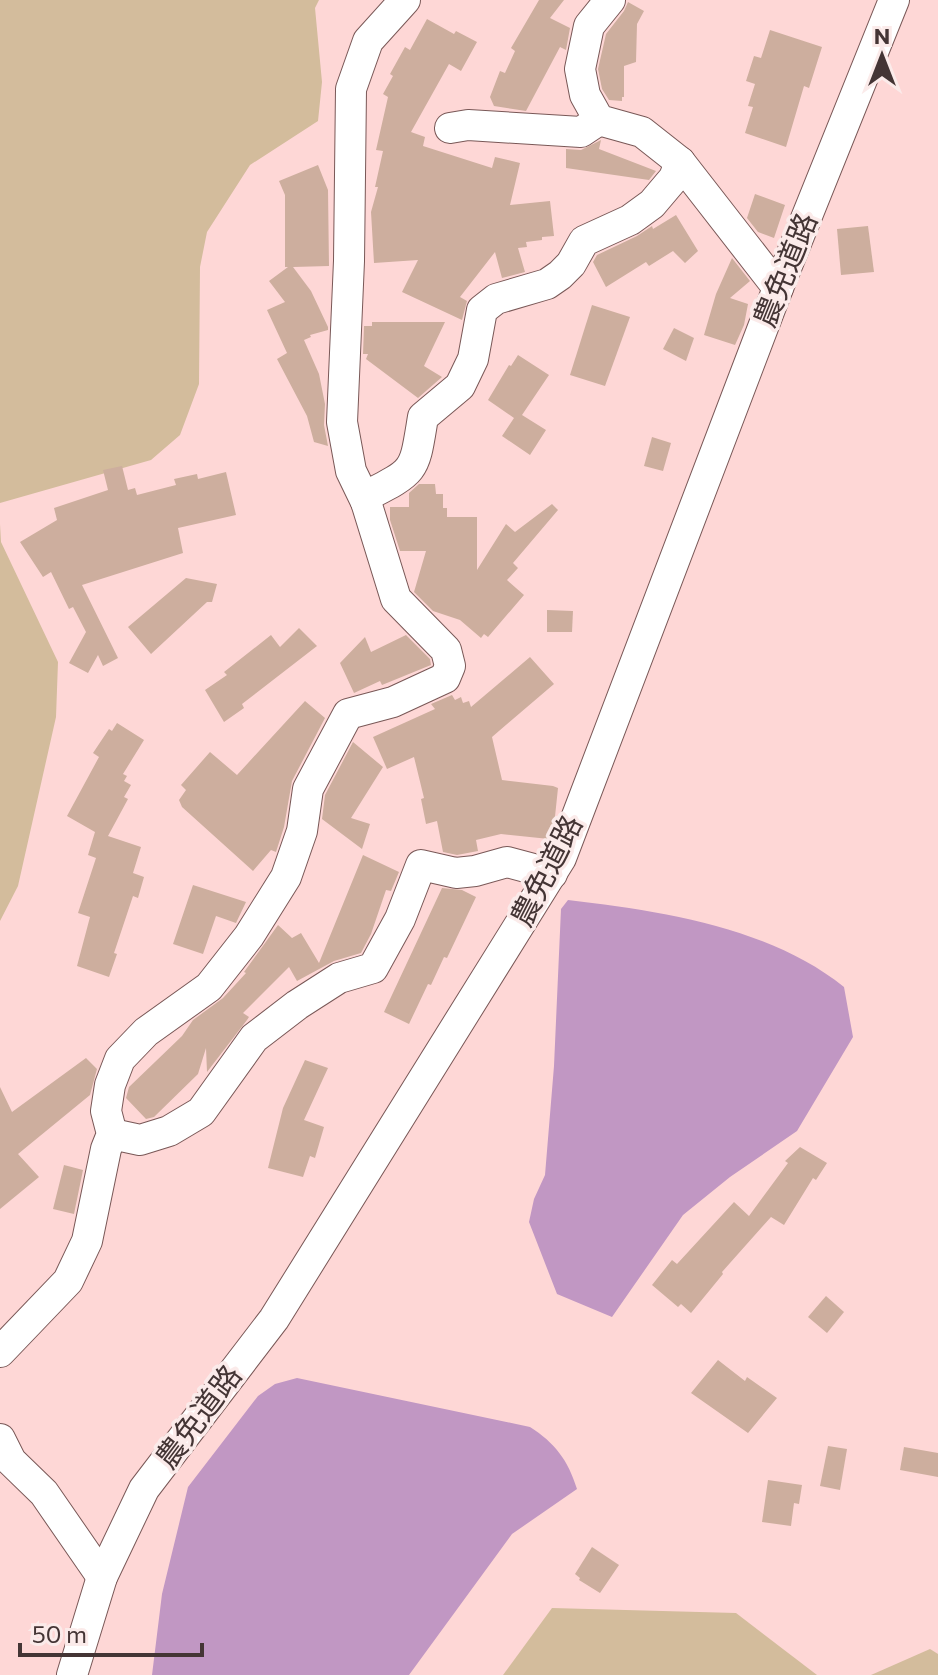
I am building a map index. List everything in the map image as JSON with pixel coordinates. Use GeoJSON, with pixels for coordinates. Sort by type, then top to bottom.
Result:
{"type":"FeatureCollection","features":[{"type":"Feature","properties":{"kind":"street"},"geometry":{"type":"LineString","coordinates":[[0,1352],[68,1281],[87,1241],[106,1149],[112,1134],[106,1111],[110,1085],[120,1059],[146,1032],[209,987],[249,936],[286,877],[302,831],[308,789],[348,714],[393,702],[445,678],[450,666],[446,650],[396,599],[366,502],[351,471],[342,422],[350,246],[351,89],[368,41],[405,0]]}},
{"type":"Feature","properties":{"kind":"street"},"geometry":{"type":"LineString","coordinates":[[610,0],[589,26],[580,69],[585,95],[599,120],[642,132],[680,162],[778,288]]}},
{"type":"Feature","properties":{"kind":"street","name":"農免道路"},"geometry":{"type":"LineString","coordinates":[[72,1675],[102,1577],[144,1489],[274,1319],[552,874],[778,288],[894,0]]}},
{"type":"Feature","properties":{"kind":"street"},"geometry":{"type":"LineString","coordinates":[[450,128],[468,125],[581,132],[599,120]]}},
{"type":"Feature","properties":{"kind":"street"},"geometry":{"type":"LineString","coordinates":[[366,502],[368,495],[407,475],[416,455],[423,417],[460,386],[473,359],[482,310],[496,299],[547,284],[560,275],[571,264],[584,241],[630,220],[652,204],[674,178],[680,162]]}},
{"type":"Feature","properties":{"kind":"street"},"geometry":{"type":"LineString","coordinates":[[112,1134],[140,1140],[169,1131],[201,1112],[254,1038],[339,978],[373,968],[400,919],[421,865],[456,873],[507,862],[552,874]]}},
{"type":"Feature","properties":{"kind":"street"},"geometry":{"type":"LineString","coordinates":[[0,1439],[11,1461],[44,1493],[102,1577]]}},
{"type":"Feature","properties":{"kind":"shaded area"},"geometry":{"type":"Polygon","coordinates":[[[0,0],[319,0],[315,8],[322,82],[318,121],[250,165],[207,232],[200,267],[199,384],[180,435],[151,460],[0,503],[0,0]]]}},
{"type":"Feature","properties":{"kind":"shaded area"},"geometry":{"type":"Polygon","coordinates":[[[0,524],[1,542],[58,662],[56,717],[18,886],[0,921],[0,524]]]}},
{"type":"Feature","properties":{"kind":"shaded area"},"geometry":{"type":"Polygon","coordinates":[[[568,900],[713,925],[782,950],[814,966],[844,987],[853,1037],[797,1131],[730,1177],[683,1215],[612,1317],[557,1294],[529,1222],[534,1199],[545,1175],[554,1066],[561,909],[568,900]]]}},
{"type":"Feature","properties":{"kind":"shaded area"},"geometry":{"type":"Polygon","coordinates":[[[297,1378],[530,1427],[560,1453],[577,1489],[512,1534],[409,1675],[152,1675],[162,1594],[188,1487],[258,1396],[275,1384],[297,1378]]]}},
{"type":"Feature","properties":{"kind":"shaded area"},"geometry":{"type":"Polygon","coordinates":[[[552,1608],[736,1613],[817,1675],[503,1675],[552,1608]]]}},
{"type":"Feature","properties":{"kind":"shaded area"},"geometry":{"type":"Polygon","coordinates":[[[930,1649],[938,1654],[938,1675],[871,1675],[930,1649]]]}},
{"type":"Feature","properties":{"kind":"building"},"geometry":{"type":"Polygon","coordinates":[[[539,0],[564,0],[550,18],[570,28],[566,50],[560,47],[526,111],[494,106],[490,97],[500,71],[505,73],[515,51],[511,48],[539,0]]]}},
{"type":"Feature","properties":{"kind":"building"},"geometry":{"type":"Polygon","coordinates":[[[628,2],[644,11],[637,24],[636,62],[624,66],[622,101],[609,100],[602,89],[598,69],[606,34],[628,2]]]}},
{"type":"Feature","properties":{"kind":"building"},"geometry":{"type":"Polygon","coordinates":[[[427,19],[477,42],[461,71],[449,64],[411,132],[425,137],[423,146],[492,168],[495,157],[520,163],[510,205],[550,201],[554,236],[526,242],[527,247],[518,248],[525,272],[502,278],[495,252],[460,297],[467,301],[462,320],[402,292],[418,260],[374,263],[371,212],[383,151],[376,150],[388,97],[383,94],[405,47],[410,50],[427,19]]]}},
{"type":"Feature","properties":{"kind":"building"},"geometry":{"type":"Polygon","coordinates":[[[770,30],[822,47],[809,88],[804,86],[786,147],[745,133],[753,107],[748,106],[755,84],[746,81],[754,56],[761,58],[770,30]]]}},
{"type":"Feature","properties":{"kind":"building"},"geometry":{"type":"Polygon","coordinates":[[[601,140],[599,149],[656,171],[649,180],[566,168],[566,149],[581,150],[601,140]]]}},
{"type":"Feature","properties":{"kind":"building"},"geometry":{"type":"Polygon","coordinates":[[[318,165],[328,190],[329,266],[293,267],[311,291],[328,327],[328,330],[304,340],[319,374],[328,446],[314,442],[307,416],[277,359],[287,353],[267,310],[285,302],[269,281],[288,267],[285,267],[285,195],[279,181],[318,165]]]}},
{"type":"Feature","properties":{"kind":"building"},"geometry":{"type":"Polygon","coordinates":[[[755,194],[785,205],[774,238],[758,232],[747,218],[755,194]]]}},
{"type":"Feature","properties":{"kind":"building"},"geometry":{"type":"Polygon","coordinates":[[[676,215],[698,251],[685,263],[673,251],[649,266],[646,262],[606,287],[593,262],[597,255],[676,215]]]}},
{"type":"Feature","properties":{"kind":"building"},"geometry":{"type":"Polygon","coordinates":[[[868,226],[874,272],[841,275],[837,229],[868,226]]]}},
{"type":"Feature","properties":{"kind":"building"},"geometry":{"type":"Polygon","coordinates":[[[732,258],[750,281],[730,298],[748,304],[744,325],[735,345],[704,335],[716,294],[732,258]]]}},
{"type":"Feature","properties":{"kind":"building"},"geometry":{"type":"Polygon","coordinates":[[[592,305],[630,317],[605,386],[570,375],[592,305]]]}},
{"type":"Feature","properties":{"kind":"building"},"geometry":{"type":"Polygon","coordinates":[[[372,322],[445,322],[424,366],[442,377],[418,398],[366,359],[368,354],[363,354],[364,326],[372,326],[372,322]]]}},
{"type":"Feature","properties":{"kind":"building"},"geometry":{"type":"Polygon","coordinates":[[[674,328],[694,338],[686,361],[663,349],[674,328]]]}},
{"type":"Feature","properties":{"kind":"building"},"geometry":{"type":"Polygon","coordinates":[[[518,355],[549,375],[522,415],[546,430],[530,455],[502,436],[514,418],[488,400],[518,355]]]}},
{"type":"Feature","properties":{"kind":"building"},"geometry":{"type":"Polygon","coordinates":[[[652,437],[671,443],[663,471],[644,466],[652,437]]]}},
{"type":"Feature","properties":{"kind":"building"},"geometry":{"type":"Polygon","coordinates":[[[122,466],[128,490],[135,488],[137,495],[176,485],[174,479],[197,474],[198,479],[226,472],[236,515],[178,528],[183,553],[82,585],[118,658],[103,666],[98,655],[88,673],[69,663],[86,632],[73,607],[69,609],[51,572],[43,577],[20,542],[57,520],[54,508],[108,490],[103,470],[122,466]]]}},
{"type":"Feature","properties":{"kind":"building"},"geometry":{"type":"Polygon","coordinates":[[[419,484],[435,484],[436,494],[443,494],[447,517],[477,517],[477,570],[506,524],[515,532],[552,504],[558,510],[513,563],[518,568],[507,580],[524,595],[488,637],[484,634],[481,638],[460,620],[433,611],[414,592],[426,551],[400,551],[390,520],[390,507],[409,507],[409,493],[419,484]]]}},
{"type":"Feature","properties":{"kind":"building"},"geometry":{"type":"Polygon","coordinates":[[[186,578],[217,584],[212,602],[207,602],[151,654],[128,627],[186,578]]]}},
{"type":"Feature","properties":{"kind":"building"},"geometry":{"type":"Polygon","coordinates":[[[547,610],[573,611],[572,632],[547,632],[547,610]]]}},
{"type":"Feature","properties":{"kind":"building"},"geometry":{"type":"Polygon","coordinates":[[[299,628],[317,646],[242,704],[244,708],[224,722],[205,690],[227,675],[224,672],[271,635],[280,647],[299,628]]]}},
{"type":"Feature","properties":{"kind":"building"},"geometry":{"type":"Polygon","coordinates":[[[406,635],[430,659],[431,665],[354,693],[340,663],[365,637],[371,652],[406,635]]]}},
{"type":"Feature","properties":{"kind":"building"},"geometry":{"type":"Polygon","coordinates":[[[530,657],[554,684],[492,737],[502,780],[558,788],[554,826],[549,839],[501,834],[476,840],[478,851],[457,855],[443,852],[437,821],[426,824],[421,799],[424,798],[414,757],[387,769],[373,737],[435,709],[431,704],[452,695],[455,700],[461,697],[463,703],[469,701],[471,707],[530,657]]]}},
{"type":"Feature","properties":{"kind":"building"},"geometry":{"type":"Polygon","coordinates":[[[305,701],[325,718],[292,781],[276,852],[271,850],[253,871],[182,807],[179,800],[186,790],[181,785],[210,752],[237,775],[305,701]]]}},
{"type":"Feature","properties":{"kind":"building"},"geometry":{"type":"Polygon","coordinates":[[[117,723],[144,740],[123,774],[127,776],[124,781],[131,785],[124,797],[128,799],[108,836],[141,847],[133,873],[144,877],[138,898],[133,896],[109,977],[77,966],[90,917],[78,913],[96,858],[88,855],[95,832],[67,816],[99,757],[93,753],[109,729],[112,731],[117,723]]]}},
{"type":"Feature","properties":{"kind":"building"},"geometry":{"type":"Polygon","coordinates":[[[353,742],[383,767],[351,818],[370,824],[362,849],[322,819],[325,795],[353,742]]]}},
{"type":"Feature","properties":{"kind":"building"},"geometry":{"type":"Polygon","coordinates":[[[363,855],[399,872],[391,891],[386,890],[361,953],[334,961],[297,981],[289,967],[243,1013],[249,1017],[207,1072],[206,1048],[198,1074],[154,1117],[146,1119],[126,1098],[129,1087],[182,1036],[193,1020],[223,998],[246,973],[278,925],[292,938],[301,933],[319,963],[363,855]]]}},
{"type":"Feature","properties":{"kind":"building"},"geometry":{"type":"Polygon","coordinates":[[[193,885],[246,902],[236,923],[216,916],[203,954],[173,944],[193,885]]]}},
{"type":"Feature","properties":{"kind":"building"},"geometry":{"type":"Polygon","coordinates":[[[442,888],[462,890],[476,897],[447,958],[444,957],[431,985],[428,984],[409,1024],[384,1012],[442,888]]]}},
{"type":"Feature","properties":{"kind":"building"},"geometry":{"type":"Polygon","coordinates":[[[86,1058],[97,1069],[90,1095],[18,1154],[39,1177],[0,1209],[0,1087],[12,1112],[86,1058]]]}},
{"type":"Feature","properties":{"kind":"building"},"geometry":{"type":"Polygon","coordinates":[[[305,1060],[328,1068],[304,1120],[324,1127],[315,1158],[310,1156],[303,1177],[268,1168],[283,1108],[305,1060]]]}},
{"type":"Feature","properties":{"kind":"building"},"geometry":{"type":"Polygon","coordinates":[[[800,1147],[827,1163],[816,1180],[813,1178],[784,1225],[771,1217],[722,1272],[691,1313],[681,1304],[678,1307],[652,1285],[672,1260],[677,1264],[734,1202],[749,1216],[788,1163],[785,1161],[800,1147]]]}},
{"type":"Feature","properties":{"kind":"building"},"geometry":{"type":"Polygon","coordinates":[[[64,1165],[83,1170],[74,1214],[53,1209],[64,1165]]]}},
{"type":"Feature","properties":{"kind":"building"},"geometry":{"type":"Polygon","coordinates":[[[826,1296],[844,1312],[827,1333],[808,1317],[826,1296]]]}},
{"type":"Feature","properties":{"kind":"building"},"geometry":{"type":"Polygon","coordinates":[[[718,1360],[745,1381],[747,1377],[777,1398],[748,1433],[691,1393],[718,1360]]]}},
{"type":"Feature","properties":{"kind":"building"},"geometry":{"type":"Polygon","coordinates":[[[828,1446],[847,1449],[840,1490],[820,1486],[828,1446]]]}},
{"type":"Feature","properties":{"kind":"building"},"geometry":{"type":"Polygon","coordinates":[[[904,1447],[938,1453],[938,1477],[900,1470],[904,1447]]]}},
{"type":"Feature","properties":{"kind":"building"},"geometry":{"type":"Polygon","coordinates":[[[768,1480],[802,1485],[799,1504],[794,1503],[791,1526],[762,1522],[768,1480]]]}},
{"type":"Feature","properties":{"kind":"building"},"geometry":{"type":"Polygon","coordinates":[[[592,1547],[619,1565],[600,1593],[575,1574],[592,1547]]]}}]}
